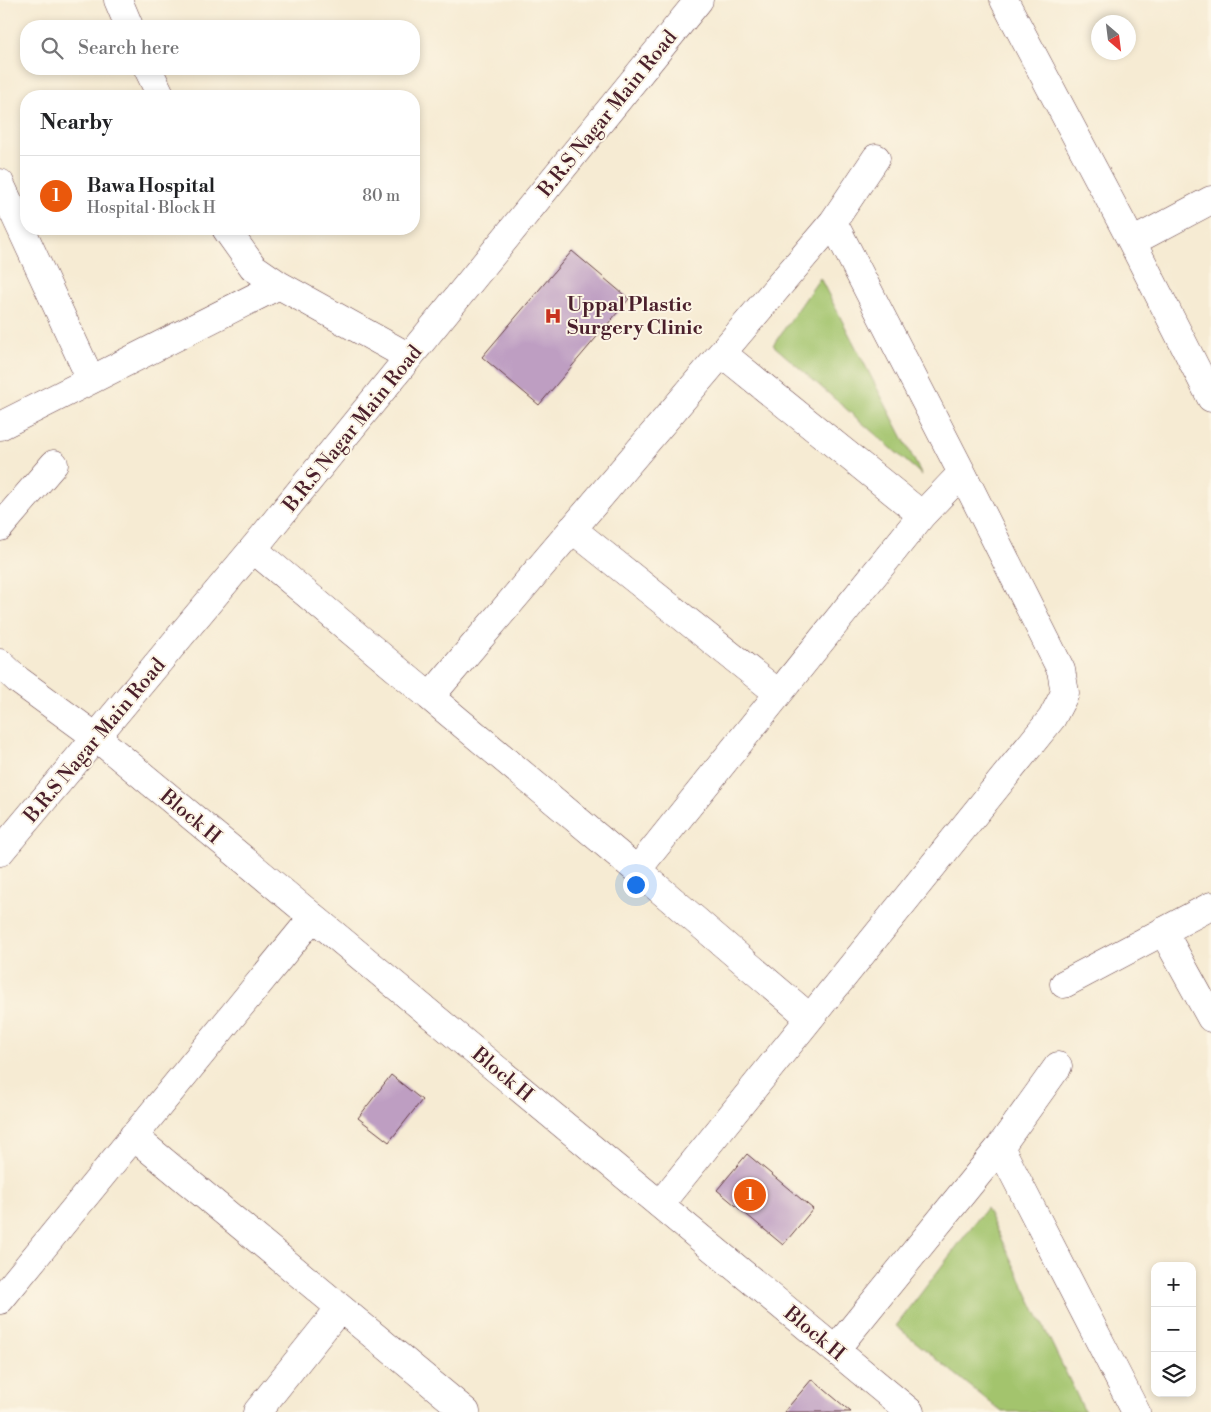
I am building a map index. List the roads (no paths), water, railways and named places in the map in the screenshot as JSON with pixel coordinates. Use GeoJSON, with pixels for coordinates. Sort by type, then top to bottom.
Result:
{"type":"FeatureCollection","features":[{"type":"Feature","properties":{"kind":"street"},"geometry":{"type":"LineString","coordinates":[[118,0],[126,20]]}},
{"type":"Feature","properties":{"kind":"street","name":"B.R.S Nagar Main Road"},"geometry":{"type":"LineString","coordinates":[[0,852],[253,549],[699,0]]}},
{"type":"Feature","properties":{"kind":"street"},"geometry":{"type":"LineString","coordinates":[[1007,1],[1211,398]]}},
{"type":"Feature","properties":{"kind":"street"},"geometry":{"type":"LineString","coordinates":[[151,75],[158,90]]}},
{"type":"Feature","properties":{"kind":"street"},"geometry":{"type":"LineString","coordinates":[[430,697],[723,354],[833,222],[876,158]]}},
{"type":"Feature","properties":{"kind":"street"},"geometry":{"type":"LineString","coordinates":[[0,183],[20,226]]}},
{"type":"Feature","properties":{"kind":"street"},"geometry":{"type":"LineString","coordinates":[[1132,242],[1211,200]]}},
{"type":"Feature","properties":{"kind":"street"},"geometry":{"type":"LineString","coordinates":[[660,1204],[1052,718],[1065,693],[1061,670],[833,222]]}},
{"type":"Feature","properties":{"kind":"street"},"geometry":{"type":"LineString","coordinates":[[24,235],[91,380]]}},
{"type":"Feature","properties":{"kind":"street"},"geometry":{"type":"LineString","coordinates":[[230,235],[253,267],[279,286],[409,357]]}},
{"type":"Feature","properties":{"kind":"street"},"geometry":{"type":"LineString","coordinates":[[0,426],[279,286]]}},
{"type":"Feature","properties":{"kind":"street"},"geometry":{"type":"LineString","coordinates":[[723,354],[922,515]]}},
{"type":"Feature","properties":{"kind":"street"},"geometry":{"type":"LineString","coordinates":[[0,527],[54,464]]}},
{"type":"Feature","properties":{"kind":"street"},"geometry":{"type":"LineString","coordinates":[[637,870],[922,515],[962,473]]}},
{"type":"Feature","properties":{"kind":"street"},"geometry":{"type":"LineString","coordinates":[[572,529],[778,693]]}},
{"type":"Feature","properties":{"kind":"street"},"geometry":{"type":"LineString","coordinates":[[253,549],[637,870],[810,1018]]}},
{"type":"Feature","properties":{"kind":"street","name":"Block H"},"geometry":{"type":"LineString","coordinates":[[0,663],[18,680],[96,736],[910,1412]]}},
{"type":"Feature","properties":{"kind":"street"},"geometry":{"type":"LineString","coordinates":[[1064,984],[1211,906]]}},
{"type":"Feature","properties":{"kind":"street"},"geometry":{"type":"LineString","coordinates":[[0,1300],[313,917]]}},
{"type":"Feature","properties":{"kind":"street"},"geometry":{"type":"LineString","coordinates":[[1163,931],[1211,1018]]}},
{"type":"Feature","properties":{"kind":"street"},"geometry":{"type":"LineString","coordinates":[[835,1350],[1000,1147],[1058,1066]]}},
{"type":"Feature","properties":{"kind":"street"},"geometry":{"type":"LineString","coordinates":[[134,1136],[466,1412]]}},
{"type":"Feature","properties":{"kind":"street"},"geometry":{"type":"LineString","coordinates":[[1000,1147],[1136,1412]]}},
{"type":"Feature","properties":{"kind":"street"},"geometry":{"type":"LineString","coordinates":[[257,1412],[340,1308]]}},
{"type":"Feature","properties":{"kind":"place","name":"Uppal Plastic Surgery Clinic"},"geometry":{"type":"Point","coordinates":[553,316]}},
{"type":"Feature","properties":{"kind":"place","name":"Bawa Hospital"},"geometry":{"type":"Point","coordinates":[750,1195]}}]}
